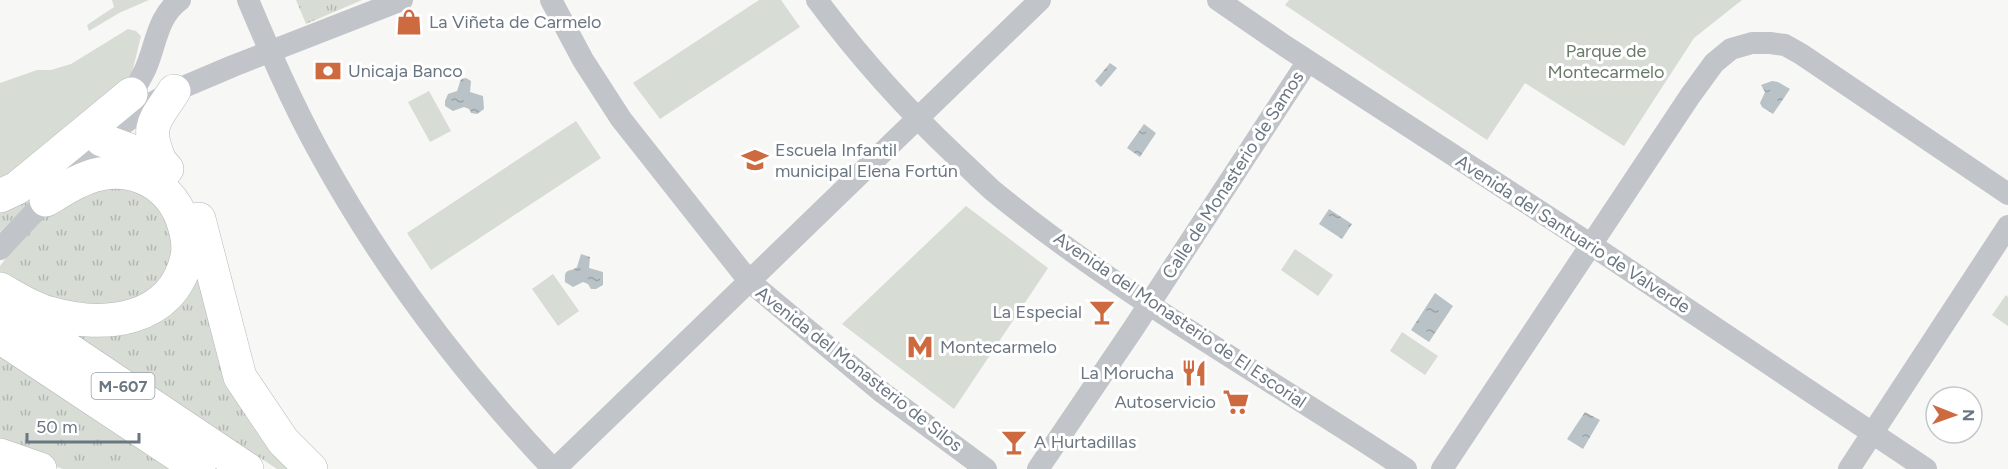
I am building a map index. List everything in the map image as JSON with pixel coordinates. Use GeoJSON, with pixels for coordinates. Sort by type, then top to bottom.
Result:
{"type":"FeatureCollection","features":[{"type":"Feature","properties":{"kind":"highway"},"geometry":{"type":"LineString","coordinates":[[174,91],[156,118],[152,129],[152,142],[160,161],[184,185],[192,198],[240,377],[283,441],[311,469]]}},
{"type":"Feature","properties":{"kind":"highway"},"geometry":{"type":"LineString","coordinates":[[0,196],[17,188],[131,93]]}},
{"type":"Feature","properties":{"kind":"highway"},"geometry":{"type":"LineString","coordinates":[[102,140],[160,161]]}},
{"type":"Feature","properties":{"kind":"highway"},"geometry":{"type":"LineString","coordinates":[[0,289],[30,306],[49,313],[71,318],[106,320],[130,318],[147,311],[175,288],[188,254],[187,235],[181,214],[172,199],[159,186],[141,176],[121,172],[99,174],[75,183],[46,200]]}},
{"type":"Feature","properties":{"kind":"highway","name":"M-607"},"geometry":{"type":"LineString","coordinates":[[0,303],[247,469]]}},
{"type":"Feature","properties":{"kind":"highway","name":"M-607"},"geometry":{"type":"LineString","coordinates":[[0,337],[199,469]]}},
{"type":"Feature","properties":{"kind":"highway"},"geometry":{"type":"LineString","coordinates":[[0,455],[40,469]]}},
{"type":"Feature","properties":{"kind":"street"},"geometry":{"type":"LineString","coordinates":[[102,140],[148,63],[157,32],[172,8],[180,0]]}},
{"type":"Feature","properties":{"kind":"street"},"geometry":{"type":"LineString","coordinates":[[248,0],[270,52],[320,153],[392,269],[454,355],[554,469],[1040,0]]}},
{"type":"Feature","properties":{"kind":"street"},"geometry":{"type":"LineString","coordinates":[[4,245],[102,140],[150,104],[174,91],[402,0]]}},
{"type":"Feature","properties":{"kind":"street","name":"Avenida del Monasterio de Silos"},"geometry":{"type":"LineString","coordinates":[[551,0],[583,60],[621,119],[749,281],[883,393],[986,469]]}},
{"type":"Feature","properties":{"kind":"street","name":"Avenida del Monasterio de El Escorial"},"geometry":{"type":"LineString","coordinates":[[817,0],[858,53],[916,118],[991,189],[1067,248],[1149,304],[1406,469]]}},
{"type":"Feature","properties":{"kind":"street","name":"Avenida del Santuario de Valverde"},"geometry":{"type":"LineString","coordinates":[[1218,0],[1308,62],[1590,244],[1926,469]]}},
{"type":"Feature","properties":{"kind":"street"},"geometry":{"type":"LineString","coordinates":[[1442,469],[1590,244],[1714,63],[1731,49],[1752,43],[1785,45],[2008,194]]}},
{"type":"Feature","properties":{"kind":"street","name":"Calle de Monasterio de Samos"},"geometry":{"type":"LineString","coordinates":[[1038,469],[1308,62]]}},
{"type":"Feature","properties":{"kind":"street"},"geometry":{"type":"LineString","coordinates":[[1849,469],[2008,226]]}},
{"type":"Feature","properties":{"kind":"green space"},"geometry":{"type":"Polygon","coordinates":[[[112,0],[149,0],[119,13],[89,31],[87,25],[114,7],[112,0]]]}},
{"type":"Feature","properties":{"kind":"green space"},"geometry":{"type":"Polygon","coordinates":[[[296,0],[362,0],[306,24],[296,0]]]}},
{"type":"Feature","properties":{"kind":"green space"},"geometry":{"type":"Polygon","coordinates":[[[759,0],[781,0],[800,27],[660,119],[633,83],[759,0]]]}},
{"type":"Feature","properties":{"kind":"green space","name":"Parque de Montecarmelo"},"geometry":{"type":"Polygon","coordinates":[[[1289,0],[1742,0],[1694,38],[1624,146],[1525,83],[1487,140],[1285,5],[1289,0]]]}},
{"type":"Feature","properties":{"kind":"green space"},"geometry":{"type":"Polygon","coordinates":[[[128,29],[136,31],[141,36],[131,77],[0,187],[0,83],[37,70],[51,70],[71,64],[128,29]]]}},
{"type":"Feature","properties":{"kind":"green space"},"geometry":{"type":"Polygon","coordinates":[[[429,91],[451,131],[430,142],[408,102],[429,91]]]}},
{"type":"Feature","properties":{"kind":"green space"},"geometry":{"type":"Polygon","coordinates":[[[576,121],[601,158],[431,270],[407,233],[576,121]]]}},
{"type":"Feature","properties":{"kind":"green space"},"geometry":{"type":"Polygon","coordinates":[[[73,159],[0,232],[0,204],[73,159]]]}},
{"type":"Feature","properties":{"kind":"green space"},"geometry":{"type":"Polygon","coordinates":[[[133,183],[178,228],[171,281],[128,308],[57,305],[0,276],[0,266],[40,214],[74,189],[133,183]]]}},
{"type":"Feature","properties":{"kind":"green space"},"geometry":{"type":"Polygon","coordinates":[[[966,206],[1048,268],[954,409],[842,324],[966,206]]]}},
{"type":"Feature","properties":{"kind":"green space"},"geometry":{"type":"Polygon","coordinates":[[[1295,249],[1333,275],[1318,296],[1281,270],[1295,249]]]}},
{"type":"Feature","properties":{"kind":"green space"},"geometry":{"type":"Polygon","coordinates":[[[196,264],[297,469],[277,469],[64,328],[100,329],[196,264]]]}},
{"type":"Feature","properties":{"kind":"green space"},"geometry":{"type":"Polygon","coordinates":[[[553,274],[579,311],[558,326],[532,289],[553,274]]]}},
{"type":"Feature","properties":{"kind":"green space"},"geometry":{"type":"Polygon","coordinates":[[[2006,295],[2008,297],[2008,326],[1992,315],[2006,295]]]}},
{"type":"Feature","properties":{"kind":"green space"},"geometry":{"type":"Polygon","coordinates":[[[1402,332],[1438,356],[1425,375],[1390,351],[1402,332]]]}},
{"type":"Feature","properties":{"kind":"green space"},"geometry":{"type":"Polygon","coordinates":[[[0,351],[180,469],[63,469],[0,447],[0,351]]]}},
{"type":"Feature","properties":{"kind":"water"},"geometry":{"type":"Polygon","coordinates":[[[1110,63],[1117,68],[1101,87],[1095,81],[1110,63]]]}},
{"type":"Feature","properties":{"kind":"water"},"geometry":{"type":"Polygon","coordinates":[[[466,78],[471,81],[470,92],[483,96],[484,109],[477,114],[471,113],[464,107],[453,111],[445,106],[448,94],[457,91],[461,79],[466,78]]]}},
{"type":"Feature","properties":{"kind":"water"},"geometry":{"type":"Polygon","coordinates":[[[1772,81],[1790,89],[1773,114],[1760,103],[1765,92],[1761,85],[1772,81]]]}},
{"type":"Feature","properties":{"kind":"water"},"geometry":{"type":"Polygon","coordinates":[[[1144,124],[1156,133],[1140,157],[1127,148],[1144,124]]]}},
{"type":"Feature","properties":{"kind":"water"},"geometry":{"type":"Polygon","coordinates":[[[1329,209],[1352,224],[1342,239],[1319,224],[1329,209]]]}},
{"type":"Feature","properties":{"kind":"water"},"geometry":{"type":"Polygon","coordinates":[[[581,254],[590,257],[589,268],[603,272],[603,285],[596,289],[591,289],[583,282],[573,287],[565,282],[566,272],[577,267],[581,254]]]}},
{"type":"Feature","properties":{"kind":"water"},"geometry":{"type":"Polygon","coordinates":[[[1435,293],[1453,306],[1429,342],[1411,330],[1435,293]]]}},
{"type":"Feature","properties":{"kind":"water"},"geometry":{"type":"Polygon","coordinates":[[[1585,412],[1600,420],[1583,449],[1567,439],[1585,412]]]}},
{"type":"Feature","properties":{"kind":"place","name":"La Viñeta de Carmelo"},"geometry":{"type":"Point","coordinates":[409,22]}},
{"type":"Feature","properties":{"kind":"place","name":"Unicaja Banco"},"geometry":{"type":"Point","coordinates":[328,71]}},
{"type":"Feature","properties":{"kind":"place","name":"Escuela Infantil municipal Elena Fortún"},"geometry":{"type":"Point","coordinates":[755,160]}},
{"type":"Feature","properties":{"kind":"place","name":"La Especial"},"geometry":{"type":"Point","coordinates":[1102,312]}},
{"type":"Feature","properties":{"kind":"place","name":"Montecarmelo"},"geometry":{"type":"Point","coordinates":[920,347]}},
{"type":"Feature","properties":{"kind":"place","name":"La Morucha"},"geometry":{"type":"Point","coordinates":[1194,373]}},
{"type":"Feature","properties":{"kind":"place","name":"Autoservicio"},"geometry":{"type":"Point","coordinates":[1236,402]}},
{"type":"Feature","properties":{"kind":"place","name":"A Hurtadillas"},"geometry":{"type":"Point","coordinates":[1014,442]}}]}
